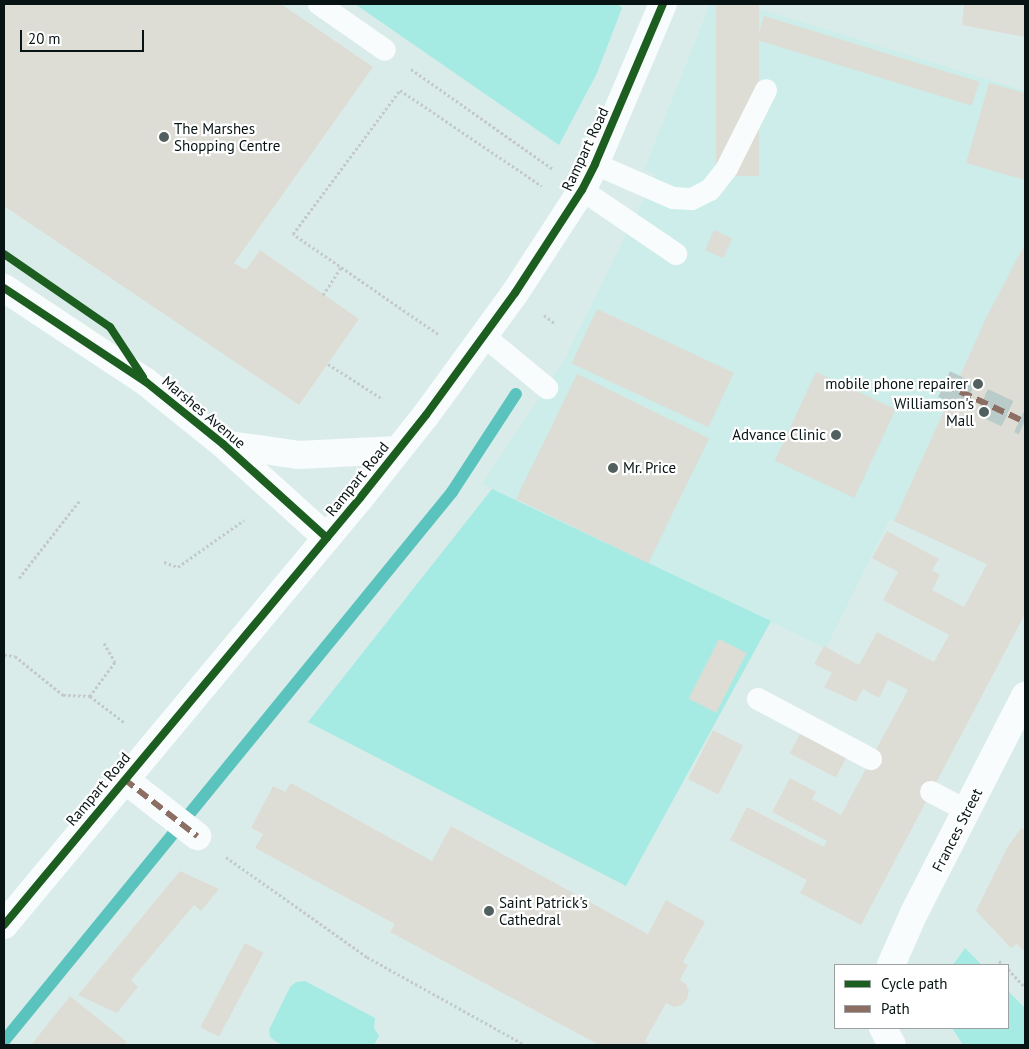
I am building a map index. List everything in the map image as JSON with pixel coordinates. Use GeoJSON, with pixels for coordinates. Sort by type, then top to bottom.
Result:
{"type":"FeatureCollection","features":[{"type":"Feature","properties":{"kind":"street","name":"Rampart Road"},"geometry":{"type":"LineString","coordinates":[[4,925],[327,538],[398,450],[484,336],[531,270],[582,190],[595,164],[663,4]]}},
{"type":"Feature","properties":{"kind":"street","name":"Marshes Avenue"},"geometry":{"type":"LineString","coordinates":[[4,288],[146,382],[223,444],[327,538]]}},
{"type":"Feature","properties":{"kind":"street","name":"Marshes Avenue"},"geometry":{"type":"LineString","coordinates":[[223,444],[298,455],[398,450]]}},
{"type":"Feature","properties":{"kind":"street","name":"Frances Street"},"geometry":{"type":"LineString","coordinates":[[891,964],[914,913],[1025,699]]}},
{"type":"Feature","properties":{"kind":"street"},"geometry":{"type":"LineString","coordinates":[[124,779],[197,836]]}},
{"type":"Feature","properties":{"kind":"street"},"geometry":{"type":"LineString","coordinates":[[884,1029],[892,1045]]}},
{"type":"Feature","properties":{"kind":"lane"},"geometry":{"type":"LineString","coordinates":[[319,4],[385,50]]}},
{"type":"Feature","properties":{"kind":"lane"},"geometry":{"type":"LineString","coordinates":[[595,164],[673,198],[692,199],[710,190],[727,168],[766,90]]}},
{"type":"Feature","properties":{"kind":"lane"},"geometry":{"type":"LineString","coordinates":[[582,190],[676,254]]}},
{"type":"Feature","properties":{"kind":"lane"},"geometry":{"type":"LineString","coordinates":[[484,336],[547,388]]}},
{"type":"Feature","properties":{"kind":"lane"},"geometry":{"type":"LineString","coordinates":[[758,698],[871,759]]}},
{"type":"Feature","properties":{"kind":"lane"},"geometry":{"type":"LineString","coordinates":[[931,792],[968,811]]}},
{"type":"Feature","properties":{"kind":"path"},"geometry":{"type":"LineString","coordinates":[[385,50],[557,170],[552,177]]}},
{"type":"Feature","properties":{"kind":"path"},"geometry":{"type":"LineString","coordinates":[[438,334],[293,234],[400,90],[544,188],[548,182]]}},
{"type":"Feature","properties":{"kind":"path"},"geometry":{"type":"LineString","coordinates":[[324,295],[341,267]]}},
{"type":"Feature","properties":{"kind":"path"},"geometry":{"type":"LineString","coordinates":[[328,364],[383,399]]}},
{"type":"Feature","properties":{"kind":"path"},"geometry":{"type":"LineString","coordinates":[[20,578],[81,499]]}},
{"type":"Feature","properties":{"kind":"path"},"geometry":{"type":"LineString","coordinates":[[164,562],[178,567],[244,520]]}},
{"type":"Feature","properties":{"kind":"path"},"geometry":{"type":"LineString","coordinates":[[90,696],[115,662],[104,643]]}},
{"type":"Feature","properties":{"kind":"path"},"geometry":{"type":"LineString","coordinates":[[4,655],[15,656],[63,695],[90,696],[129,727]]}},
{"type":"Feature","properties":{"kind":"path"},"geometry":{"type":"LineString","coordinates":[[197,836],[367,957],[525,1045]]}},
{"type":"Feature","properties":{"kind":"path"},"geometry":{"type":"LineString","coordinates":[[999,961],[1003,964]]}},
{"type":"Feature","properties":{"kind":"path"},"geometry":{"type":"LineString","coordinates":[[1009,970],[1025,987]]}},
{"type":"Feature","properties":{"kind":"shaded area"},"geometry":{"type":"Polygon","coordinates":[[[355,4],[618,4],[622,8],[597,73],[559,145],[355,4]]]}},
{"type":"Feature","properties":{"kind":"shaded area"},"geometry":{"type":"Polygon","coordinates":[[[710,4],[743,4],[1025,91],[1025,585],[980,561],[890,519],[826,648],[482,484],[562,364],[656,174],[644,170],[710,4]]]}},
{"type":"Feature","properties":{"kind":"shaded area"},"geometry":{"type":"Polygon","coordinates":[[[492,489],[771,621],[626,886],[308,722],[492,489]]]}},
{"type":"Feature","properties":{"kind":"shaded area"},"geometry":{"type":"Polygon","coordinates":[[[965,948],[981,964],[954,964],[965,948]]]}},
{"type":"Feature","properties":{"kind":"shaded area"},"geometry":{"type":"Polygon","coordinates":[[[305,981],[375,1018],[374,1028],[379,1036],[374,1045],[283,1045],[270,1037],[269,1030],[290,987],[296,982],[305,981]]]}},
{"type":"Feature","properties":{"kind":"shaded area"},"geometry":{"type":"Polygon","coordinates":[[[1009,992],[1025,1008],[1025,1045],[963,1045],[953,1029],[1009,1029],[1009,992]]]}},
{"type":"Feature","properties":{"kind":"building","name":"The Marshes Shopping Centre"},"geometry":{"type":"Polygon","coordinates":[[[4,4],[281,4],[373,67],[234,263],[246,270],[260,250],[359,319],[299,405],[4,206],[4,4]]]}},
{"type":"Feature","properties":{"kind":"building"},"geometry":{"type":"Polygon","coordinates":[[[716,4],[759,4],[759,176],[716,176],[716,4]]]}},
{"type":"Feature","properties":{"kind":"building"},"geometry":{"type":"Polygon","coordinates":[[[964,4],[1025,4],[1025,37],[962,25],[964,4]]]}},
{"type":"Feature","properties":{"kind":"building"},"geometry":{"type":"Polygon","coordinates":[[[764,16],[979,82],[972,106],[757,40],[764,16]]]}},
{"type":"Feature","properties":{"kind":"building"},"geometry":{"type":"Polygon","coordinates":[[[989,83],[1025,93],[1025,180],[966,163],[989,83]]]}},
{"type":"Feature","properties":{"kind":"building"},"geometry":{"type":"Polygon","coordinates":[[[714,230],[732,238],[723,258],[705,250],[714,230]]]}},
{"type":"Feature","properties":{"kind":"building"},"geometry":{"type":"Polygon","coordinates":[[[1025,244],[1025,614],[861,925],[800,893],[807,880],[730,840],[747,807],[824,847],[827,841],[772,812],[790,778],[816,792],[812,799],[841,815],[908,690],[888,680],[879,698],[863,689],[856,702],[824,687],[832,673],[814,664],[824,646],[859,665],[877,632],[934,662],[949,635],[883,600],[898,572],[872,558],[887,531],[939,559],[932,570],[940,575],[932,590],[964,607],[987,564],[894,521],[987,316],[1025,244]]]}},
{"type":"Feature","properties":{"kind":"building","name":"Mr. Price"},"geometry":{"type":"Polygon","coordinates":[[[597,309],[734,373],[708,427],[572,363],[597,309]]]}},
{"type":"Feature","properties":{"kind":"building","name":"Advance Clinic"},"geometry":{"type":"Polygon","coordinates":[[[816,372],[896,409],[854,498],[775,461],[816,372]]]}},
{"type":"Feature","properties":{"kind":"building","name":"Mr. Price"},"geometry":{"type":"Polygon","coordinates":[[[577,374],[709,438],[648,563],[516,499],[577,374]]]}},
{"type":"Feature","properties":{"kind":"building"},"geometry":{"type":"Polygon","coordinates":[[[719,639],[747,653],[716,713],[689,699],[719,639]]]}},
{"type":"Feature","properties":{"kind":"building"},"geometry":{"type":"Polygon","coordinates":[[[713,730],[743,745],[718,794],[688,779],[713,730]]]}},
{"type":"Feature","properties":{"kind":"building"},"geometry":{"type":"Polygon","coordinates":[[[801,732],[847,756],[836,778],[790,753],[801,732]]]}},
{"type":"Feature","properties":{"kind":"building","name":"Saint Patrick's Cathedral"},"geometry":{"type":"Polygon","coordinates":[[[291,783],[432,861],[451,826],[648,934],[666,900],[705,922],[683,962],[688,965],[680,980],[686,984],[689,991],[687,999],[682,1005],[674,1007],[666,1003],[645,1041],[652,1045],[599,1045],[390,932],[395,924],[255,848],[263,834],[251,828],[273,786],[285,792],[291,783]]]}},
{"type":"Feature","properties":{"kind":"building"},"geometry":{"type":"Polygon","coordinates":[[[1021,828],[1025,830],[1025,952],[1017,944],[1011,948],[976,911],[1007,848],[1021,828]]]}},
{"type":"Feature","properties":{"kind":"building"},"geometry":{"type":"Polygon","coordinates":[[[180,871],[219,889],[201,911],[194,905],[131,980],[138,987],[117,1013],[78,995],[180,871]]]}},
{"type":"Feature","properties":{"kind":"building"},"geometry":{"type":"Polygon","coordinates":[[[245,943],[264,953],[219,1037],[200,1027],[245,943]]]}},
{"type":"Feature","properties":{"kind":"building"},"geometry":{"type":"Polygon","coordinates":[[[70,996],[127,1042],[124,1045],[31,1045],[70,996]]]}},
{"type":"Feature","properties":{"kind":"waterway"},"geometry":{"type":"LineString","coordinates":[[4,1041],[452,492],[516,394]]}},
{"type":"Feature","properties":{"kind":"tunnel"},"geometry":{"type":"LineString","coordinates":[[944,384],[1025,422]]}},
{"type":"Feature","properties":{"kind":"marked path"},"geometry":{"type":"LineString","coordinates":[[944,384],[1025,422]]}},
{"type":"Feature","properties":{"kind":"marked path"},"geometry":{"type":"LineString","coordinates":[[124,779],[197,836]]}},
{"type":"Feature","properties":{"kind":"cycle path"},"geometry":{"type":"LineString","coordinates":[[4,925],[360,498],[426,415],[515,293],[582,190],[595,164],[663,4]]}},
{"type":"Feature","properties":{"kind":"cycle path"},"geometry":{"type":"LineString","coordinates":[[4,254],[110,327],[143,377]]}},
{"type":"Feature","properties":{"kind":"cycle path"},"geometry":{"type":"LineString","coordinates":[[4,288],[146,382],[223,444],[327,538]]}},
{"type":"Feature","properties":{"kind":"place","name":"The Marshes Shopping Centre"},"geometry":{"type":"Point","coordinates":[164,137]}},
{"type":"Feature","properties":{"kind":"place","name":"mobile phone repairer"},"geometry":{"type":"Point","coordinates":[978,384]}},
{"type":"Feature","properties":{"kind":"place","name":"Williamson's Mall"},"geometry":{"type":"Point","coordinates":[984,412]}},
{"type":"Feature","properties":{"kind":"place","name":"Advance Clinic"},"geometry":{"type":"Point","coordinates":[836,435]}},
{"type":"Feature","properties":{"kind":"place","name":"Mr. Price"},"geometry":{"type":"Point","coordinates":[613,468]}},
{"type":"Feature","properties":{"kind":"place","name":"Saint Patrick's Cathedral"},"geometry":{"type":"Point","coordinates":[489,911]}}]}
